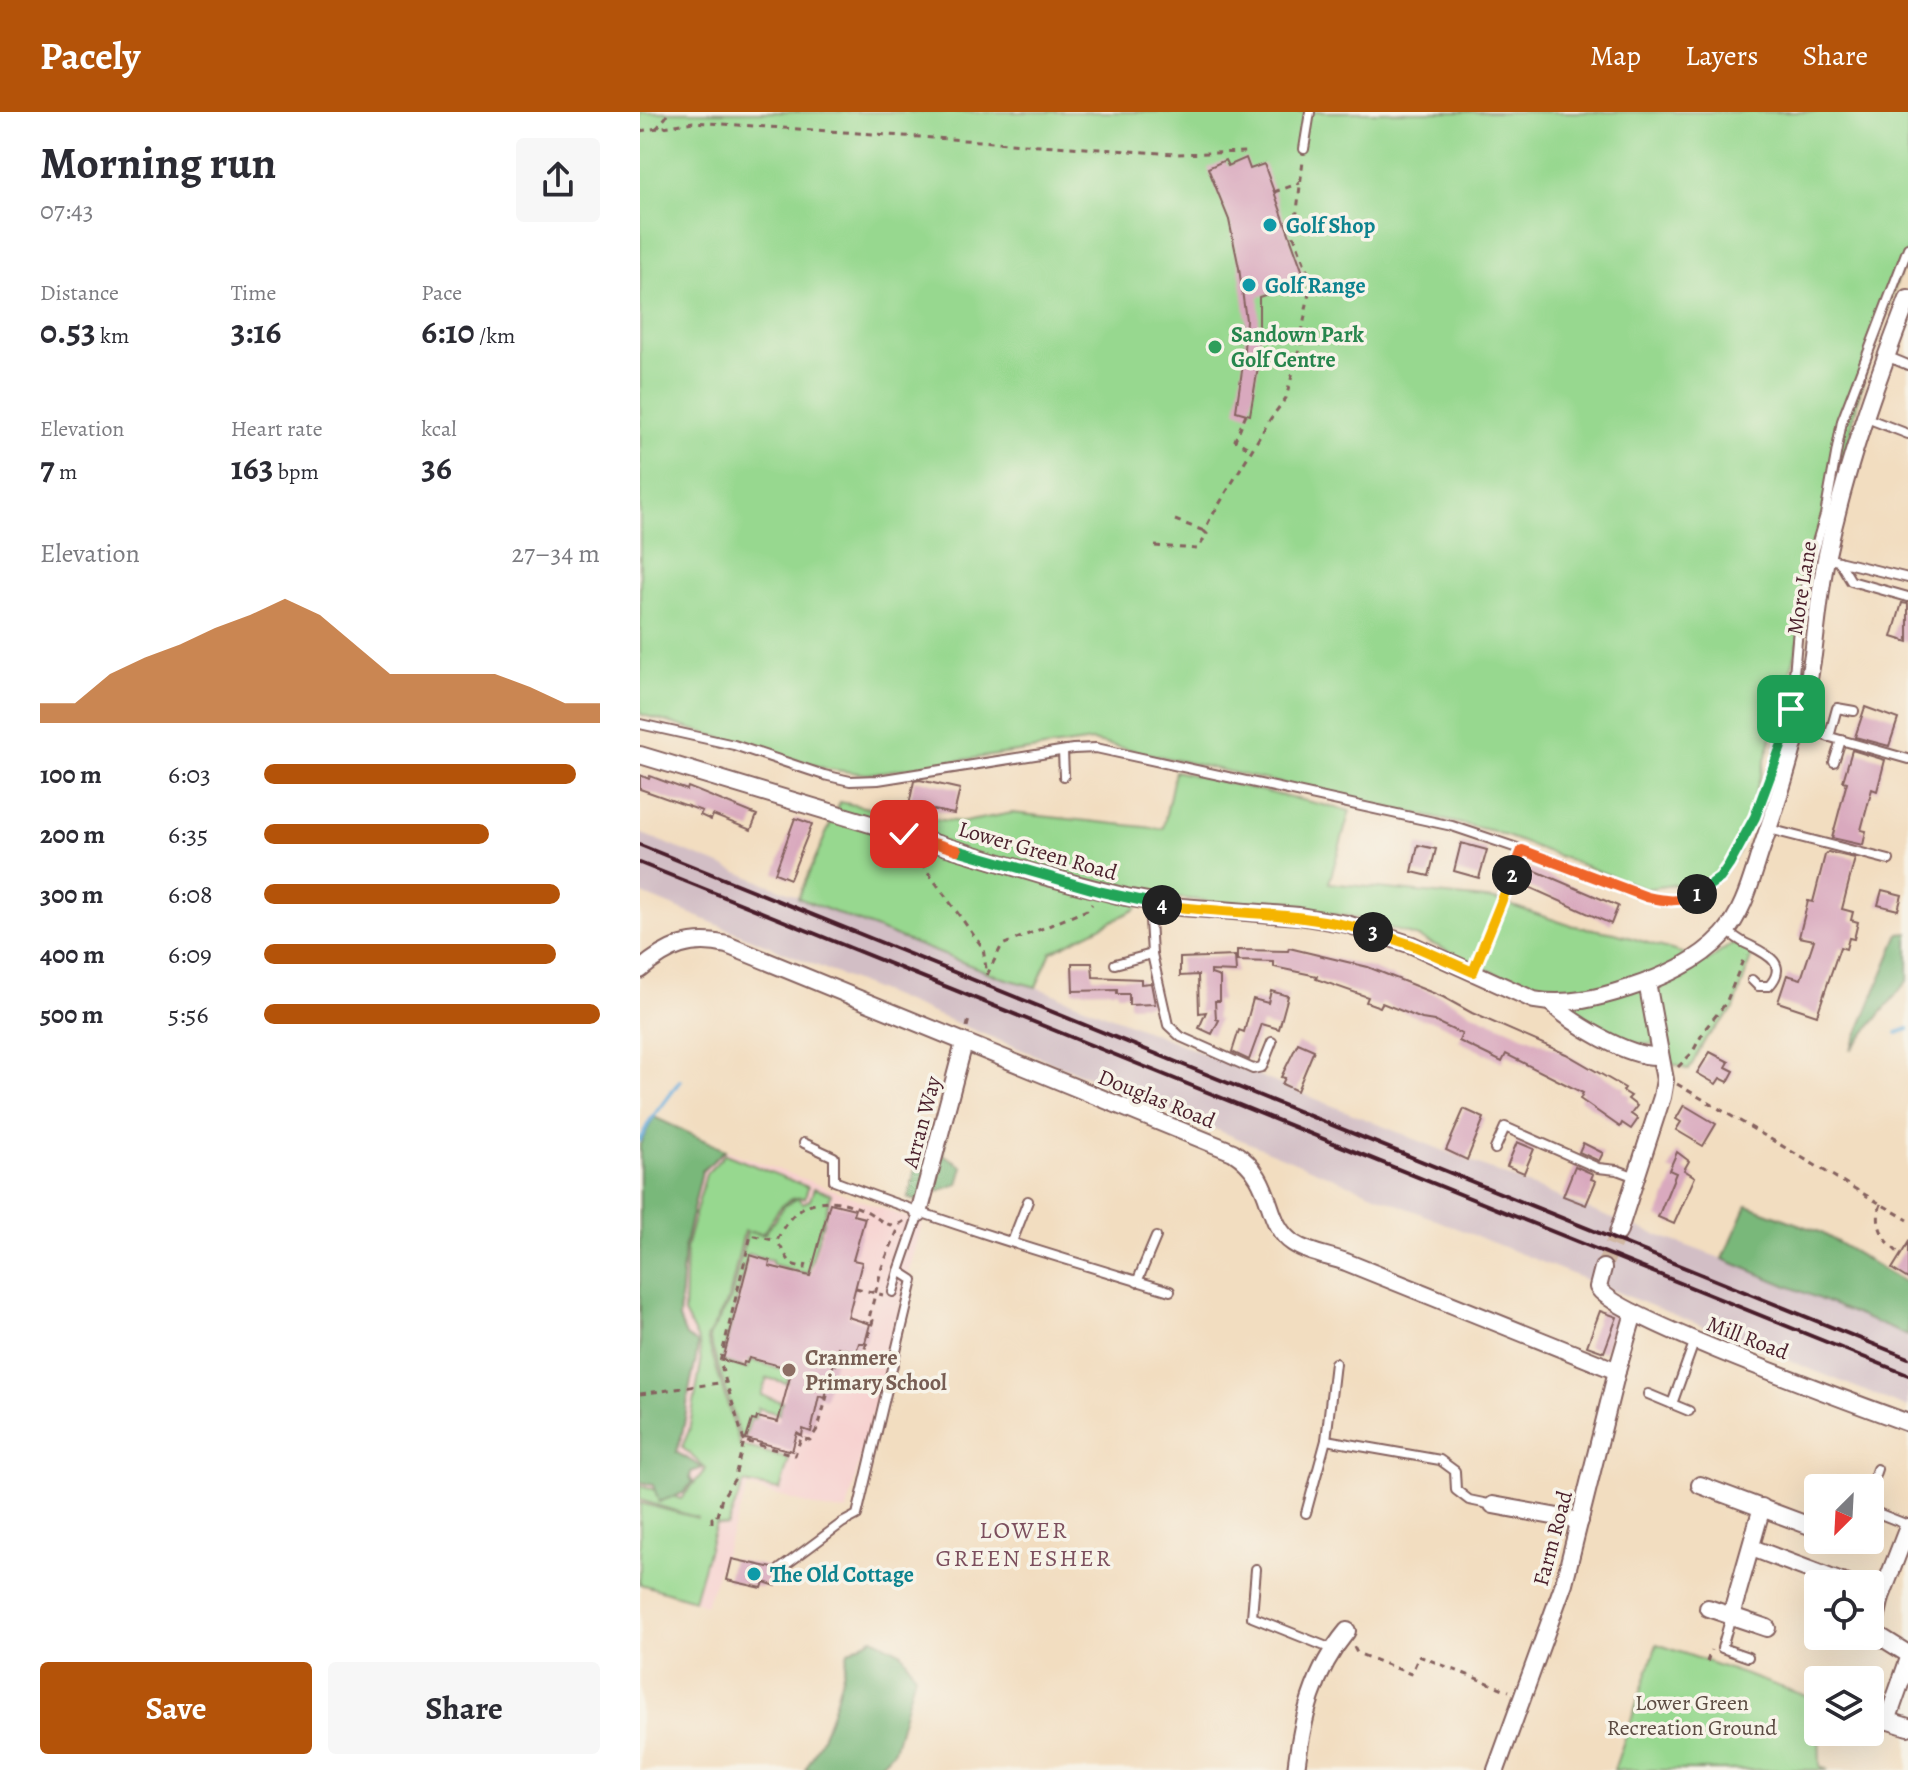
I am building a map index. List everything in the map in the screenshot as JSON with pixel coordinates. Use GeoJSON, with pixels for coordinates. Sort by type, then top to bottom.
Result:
{"type":"FeatureCollection","features":[{"type":"Feature","properties":{"kind":"street","name":"More Lane"},"geometry":{"type":"LineString","coordinates":[[1473,972],[1512,991],[1551,1003],[1594,999],[1680,968],[1707,951],[1727,931],[1749,887],[1798,728],[1863,417],[1908,299]]}},
{"type":"Feature","properties":{"kind":"street","name":"Lower Green Road"},"geometry":{"type":"LineString","coordinates":[[640,755],[1102,892],[1149,902],[1334,921],[1412,945],[1473,972]]}},
{"type":"Feature","properties":{"kind":"street","name":"Douglas Road"},"geometry":{"type":"LineString","coordinates":[[640,970],[678,944],[711,941],[1233,1152],[1248,1161],[1258,1173],[1276,1220],[1292,1243],[1617,1371]]}},
{"type":"Feature","properties":{"kind":"street"},"geometry":{"type":"LineString","coordinates":[[1618,1233],[1665,1080],[1647,982]]}},
{"type":"Feature","properties":{"kind":"street"},"geometry":{"type":"LineString","coordinates":[[1551,1003],[1567,1017],[1636,1054],[1659,1056]]}},
{"type":"Feature","properties":{"kind":"street","name":"Arran Way"},"geometry":{"type":"LineString","coordinates":[[915,1212],[964,1043]]}},
{"type":"Feature","properties":{"kind":"street","name":"Mill Road"},"geometry":{"type":"LineString","coordinates":[[1603,1268],[1598,1282],[1601,1294],[1634,1313],[1908,1423]]}},
{"type":"Feature","properties":{"kind":"street","name":"Farm Road"},"geometry":{"type":"LineString","coordinates":[[1496,1770],[1564,1583],[1634,1313]]}},
{"type":"Feature","properties":{"kind":"street"},"geometry":{"type":"LineString","coordinates":[[1700,1485],[1804,1524]]}},
{"type":"Feature","properties":{"kind":"street"},"geometry":{"type":"LineString","coordinates":[[1493,1505],[1580,1521]]}},
{"type":"Feature","properties":{"kind":"street"},"geometry":{"type":"LineString","coordinates":[[1731,1616],[1762,1507]]}},
{"type":"Feature","properties":{"kind":"street"},"geometry":{"type":"LineString","coordinates":[[1884,1577],[1908,1526]]}},
{"type":"Feature","properties":{"kind":"street"},"geometry":{"type":"LineString","coordinates":[[1752,1548],[1810,1570]]}},
{"type":"Feature","properties":{"kind":"street"},"geometry":{"type":"LineString","coordinates":[[1708,1608],[1767,1628]]}},
{"type":"Feature","properties":{"kind":"street"},"geometry":{"type":"LineString","coordinates":[[1296,1770],[1301,1726],[1308,1702],[1332,1649],[1347,1631]]}},
{"type":"Feature","properties":{"kind":"street"},"geometry":{"type":"LineString","coordinates":[[1884,1639],[1908,1654]]}},
{"type":"Feature","properties":{"kind":"street"},"geometry":{"type":"LineString","coordinates":[[1887,1721],[1908,1661]]}},
{"type":"Feature","properties":{"kind":"street"},"geometry":{"type":"LineString","coordinates":[[1884,1720],[1908,1727]]}},
{"type":"Feature","properties":{"kind":"lane"},"geometry":{"type":"LineString","coordinates":[[1304,149],[1310,112]]}},
{"type":"Feature","properties":{"kind":"lane"},"geometry":{"type":"LineString","coordinates":[[640,724],[734,745],[850,781],[878,780],[1096,748],[1452,826],[1647,897],[1668,901],[1693,897],[1720,878],[1729,865],[1755,817],[1786,733],[1799,617],[1825,515],[1842,421],[1908,248]]}},
{"type":"Feature","properties":{"kind":"lane"},"geometry":{"type":"LineString","coordinates":[[1886,356],[1908,365]]}},
{"type":"Feature","properties":{"kind":"lane"},"geometry":{"type":"LineString","coordinates":[[1863,417],[1908,434]]}},
{"type":"Feature","properties":{"kind":"lane"},"geometry":{"type":"LineString","coordinates":[[1833,560],[1908,578]]}},
{"type":"Feature","properties":{"kind":"lane"},"geometry":{"type":"LineString","coordinates":[[1833,560],[1851,581],[1908,597]]}},
{"type":"Feature","properties":{"kind":"lane"},"geometry":{"type":"LineString","coordinates":[[1829,737],[1837,708],[1854,711]]}},
{"type":"Feature","properties":{"kind":"lane"},"geometry":{"type":"LineString","coordinates":[[1798,728],[1908,759]]}},
{"type":"Feature","properties":{"kind":"lane"},"geometry":{"type":"LineString","coordinates":[[1834,762],[1841,740]]}},
{"type":"Feature","properties":{"kind":"lane"},"geometry":{"type":"LineString","coordinates":[[1063,751],[1064,776]]}},
{"type":"Feature","properties":{"kind":"lane"},"geometry":{"type":"LineString","coordinates":[[1769,829],[1889,860]]}},
{"type":"Feature","properties":{"kind":"lane"},"geometry":{"type":"LineString","coordinates":[[1473,972],[1522,850]]}},
{"type":"Feature","properties":{"kind":"lane"},"geometry":{"type":"LineString","coordinates":[[1149,902],[1152,954],[1168,1025],[1181,1037],[1253,1069],[1262,1067],[1272,1042]]}},
{"type":"Feature","properties":{"kind":"lane"},"geometry":{"type":"LineString","coordinates":[[1727,931],[1760,949],[1777,967],[1775,979],[1769,986],[1758,986],[1752,980]]}},
{"type":"Feature","properties":{"kind":"lane"},"geometry":{"type":"LineString","coordinates":[[1115,964],[1152,954]]}},
{"type":"Feature","properties":{"kind":"lane"},"geometry":{"type":"LineString","coordinates":[[1495,1149],[1505,1127],[1598,1168],[1617,1170],[1636,1177]]}},
{"type":"Feature","properties":{"kind":"lane"},"geometry":{"type":"LineString","coordinates":[[804,1143],[834,1157],[834,1181],[915,1212],[1170,1291]]}},
{"type":"Feature","properties":{"kind":"lane"},"geometry":{"type":"LineString","coordinates":[[1012,1242],[1028,1201]]}},
{"type":"Feature","properties":{"kind":"lane"},"geometry":{"type":"LineString","coordinates":[[892,1295],[915,1212]]}},
{"type":"Feature","properties":{"kind":"lane"},"geometry":{"type":"LineString","coordinates":[[1137,1282],[1156,1237]]}},
{"type":"Feature","properties":{"kind":"lane"},"geometry":{"type":"LineString","coordinates":[[780,1569],[857,1515],[913,1280],[899,1271]]}},
{"type":"Feature","properties":{"kind":"lane"},"geometry":{"type":"LineString","coordinates":[[1672,1404],[1695,1340]]}},
{"type":"Feature","properties":{"kind":"lane"},"geometry":{"type":"LineString","coordinates":[[1306,1513],[1326,1440],[1335,1363]]}},
{"type":"Feature","properties":{"kind":"lane"},"geometry":{"type":"LineString","coordinates":[[1648,1394],[1689,1411]]}},
{"type":"Feature","properties":{"kind":"lane"},"geometry":{"type":"LineString","coordinates":[[1326,1440],[1440,1460],[1455,1471],[1456,1490],[1469,1500],[1493,1505]]}},
{"type":"Feature","properties":{"kind":"lane"},"geometry":{"type":"LineString","coordinates":[[1875,1474],[1877,1469]]}},
{"type":"Feature","properties":{"kind":"lane"},"geometry":{"type":"LineString","coordinates":[[1884,1516],[1908,1526]]}},
{"type":"Feature","properties":{"kind":"lane"},"geometry":{"type":"LineString","coordinates":[[1256,1569],[1252,1617],[1332,1649]]}},
{"type":"Feature","properties":{"kind":"lane"},"geometry":{"type":"LineString","coordinates":[[1731,1616],[1722,1648],[1748,1657]]}},
{"type":"Feature","properties":{"kind":"path"},"geometry":{"type":"LineString","coordinates":[[656,129],[667,112]]}},
{"type":"Feature","properties":{"kind":"path"},"geometry":{"type":"LineString","coordinates":[[640,131],[693,122],[1175,154],[1247,152]]}},
{"type":"Feature","properties":{"kind":"path"},"geometry":{"type":"LineString","coordinates":[[1204,531],[1286,398],[1306,318],[1311,281],[1294,236],[1304,149]]}},
{"type":"Feature","properties":{"kind":"path"},"geometry":{"type":"LineString","coordinates":[[1274,192],[1300,183]]}},
{"type":"Feature","properties":{"kind":"path"},"geometry":{"type":"LineString","coordinates":[[1246,414],[1235,440],[1252,450]]}},
{"type":"Feature","properties":{"kind":"path"},"geometry":{"type":"LineString","coordinates":[[1244,446],[1247,438]]}},
{"type":"Feature","properties":{"kind":"path"},"geometry":{"type":"LineString","coordinates":[[1155,546],[1198,549],[1207,534],[1175,520]]}},
{"type":"Feature","properties":{"kind":"path"},"geometry":{"type":"LineString","coordinates":[[904,834],[914,853],[983,948],[987,975],[1002,945],[1087,910],[1102,892]]}},
{"type":"Feature","properties":{"kind":"path"},"geometry":{"type":"LineString","coordinates":[[1748,945],[1726,1003],[1705,1029],[1692,1053],[1665,1080],[1683,1086],[1908,1220]]}},
{"type":"Feature","properties":{"kind":"path"},"geometry":{"type":"LineString","coordinates":[[777,1241],[790,1216],[801,1207],[824,1201],[863,1210],[881,1223],[900,1225]]}},
{"type":"Feature","properties":{"kind":"path"},"geometry":{"type":"LineString","coordinates":[[1881,1204],[1877,1215],[1878,1228],[1901,1255]]}},
{"type":"Feature","properties":{"kind":"path"},"geometry":{"type":"LineString","coordinates":[[744,1441],[795,1455],[801,1438],[810,1440],[818,1428],[839,1353],[862,1359],[873,1320],[869,1318],[882,1267],[900,1225],[915,1212]]}},
{"type":"Feature","properties":{"kind":"path"},"geometry":{"type":"LineString","coordinates":[[712,1523],[722,1498],[734,1480],[744,1441],[720,1362],[751,1235],[777,1241],[791,1264],[805,1268],[806,1263]]}},
{"type":"Feature","properties":{"kind":"path"},"geometry":{"type":"LineString","coordinates":[[856,1288],[892,1295]]}},
{"type":"Feature","properties":{"kind":"path"},"geometry":{"type":"LineString","coordinates":[[640,1394],[726,1382]]}},
{"type":"Feature","properties":{"kind":"path"},"geometry":{"type":"LineString","coordinates":[[1347,1631],[1357,1653],[1411,1674],[1419,1656],[1524,1696]]}},
{"type":"Feature","properties":{"kind":"shaded area"},"geometry":{"type":"Polygon","coordinates":[[[640,833],[1000,977],[1036,987],[1168,1039],[1605,1216],[1723,1259],[1908,1336],[1908,1408],[1451,1226],[640,893],[640,833]]]}},
{"type":"Feature","properties":{"kind":"shaded area","name":"Cranmere Primary School"},"geometry":{"type":"Polygon","coordinates":[[[725,1150],[922,1223],[847,1511],[824,1509],[748,1487],[706,1605],[640,1585],[640,1389],[686,1336],[679,1319],[684,1248],[702,1171],[725,1150]]]}},
{"type":"Feature","properties":{"kind":"green space","name":"Sandown Park Golf Centre"},"geometry":{"type":"Polygon","coordinates":[[[640,112],[1908,112],[1908,249],[1863,380],[1809,606],[1739,851],[1720,878],[1645,889],[1493,831],[1092,741],[867,774],[827,769],[640,714],[640,112]]]}},
{"type":"Feature","properties":{"kind":"green space"},"geometry":{"type":"Polygon","coordinates":[[[1175,771],[1350,811],[1329,883],[1495,900],[1569,925],[1615,933],[1708,961],[1733,943],[1752,954],[1734,1009],[1706,1038],[1689,1070],[1670,1063],[1663,1045],[1632,1043],[1577,1013],[1552,993],[1514,982],[1418,937],[1349,916],[1178,898],[1143,891],[1136,909],[1051,952],[1036,987],[1000,977],[798,898],[840,802],[910,817],[964,822],[1012,813],[1163,829],[1175,771]]]}},
{"type":"Feature","properties":{"kind":"green space"},"geometry":{"type":"Polygon","coordinates":[[[1908,933],[1908,980],[1851,1050],[1899,934],[1908,933]]]}},
{"type":"Feature","properties":{"kind":"green space"},"geometry":{"type":"Polygon","coordinates":[[[654,1117],[725,1150],[702,1171],[684,1248],[679,1319],[686,1336],[697,1343],[697,1348],[684,1425],[676,1452],[703,1468],[691,1472],[693,1482],[683,1493],[659,1502],[653,1485],[640,1482],[640,1144],[654,1117]]]}},
{"type":"Feature","properties":{"kind":"green space"},"geometry":{"type":"Polygon","coordinates":[[[933,1129],[946,1136],[943,1154],[963,1167],[958,1184],[939,1191],[933,1188],[918,1201],[908,1198],[926,1130],[933,1129]]]}},
{"type":"Feature","properties":{"kind":"green space"},"geometry":{"type":"Polygon","coordinates":[[[725,1154],[808,1187],[805,1198],[798,1198],[803,1203],[810,1200],[814,1188],[831,1194],[808,1274],[748,1254],[722,1361],[747,1369],[750,1360],[790,1371],[787,1383],[767,1378],[761,1395],[782,1402],[779,1414],[758,1408],[755,1419],[751,1419],[745,1437],[741,1439],[709,1337],[731,1299],[747,1231],[744,1231],[729,1298],[707,1338],[740,1445],[789,1459],[780,1490],[744,1483],[727,1526],[716,1524],[694,1600],[640,1584],[640,1503],[698,1518],[640,1500],[640,1485],[681,1499],[706,1469],[682,1447],[689,1431],[701,1364],[699,1342],[684,1313],[686,1248],[706,1174],[725,1154]],[[798,1198],[785,1203],[763,1233],[749,1232],[764,1235],[785,1205],[798,1198]]]}},
{"type":"Feature","properties":{"kind":"green space"},"geometry":{"type":"Polygon","coordinates":[[[1747,1205],[1820,1232],[1908,1284],[1908,1336],[1723,1259],[1747,1205]]]}},
{"type":"Feature","properties":{"kind":"green space"},"geometry":{"type":"Polygon","coordinates":[[[873,1638],[902,1653],[915,1675],[894,1750],[875,1770],[805,1770],[832,1712],[848,1651],[873,1638]]]}},
{"type":"Feature","properties":{"kind":"green space","name":"Lower Green Recreation Ground"},"geometry":{"type":"Polygon","coordinates":[[[1657,1644],[1804,1695],[1804,1746],[1819,1746],[1820,1767],[1828,1770],[1614,1770],[1657,1644]]]}},
{"type":"Feature","properties":{"kind":"building"},"geometry":{"type":"Polygon","coordinates":[[[1246,158],[1250,169],[1264,164],[1306,281],[1259,297],[1259,362],[1250,415],[1236,411],[1246,320],[1239,268],[1229,220],[1208,168],[1225,160],[1228,166],[1246,158]]]}},
{"type":"Feature","properties":{"kind":"building"},"geometry":{"type":"Polygon","coordinates":[[[1902,603],[1908,604],[1908,642],[1892,637],[1902,603]]]}},
{"type":"Feature","properties":{"kind":"building"},"geometry":{"type":"Polygon","coordinates":[[[1865,707],[1898,719],[1889,746],[1855,737],[1865,707]]]}},
{"type":"Feature","properties":{"kind":"building"},"geometry":{"type":"Polygon","coordinates":[[[1852,750],[1885,760],[1877,791],[1872,789],[1861,830],[1866,831],[1863,845],[1832,838],[1852,750]]]}},
{"type":"Feature","properties":{"kind":"building"},"geometry":{"type":"Polygon","coordinates":[[[640,775],[687,790],[688,787],[757,815],[751,830],[713,815],[711,820],[700,815],[702,811],[640,789],[640,775]]]}},
{"type":"Feature","properties":{"kind":"building"},"geometry":{"type":"Polygon","coordinates":[[[914,781],[960,789],[954,814],[909,805],[914,781]]]}},
{"type":"Feature","properties":{"kind":"building"},"geometry":{"type":"Polygon","coordinates":[[[795,818],[812,824],[790,879],[775,873],[795,818]]]}},
{"type":"Feature","properties":{"kind":"building"},"geometry":{"type":"Polygon","coordinates":[[[1461,843],[1487,850],[1479,878],[1454,871],[1461,843]]]}},
{"type":"Feature","properties":{"kind":"building"},"geometry":{"type":"Polygon","coordinates":[[[1418,845],[1436,849],[1429,876],[1412,872],[1418,845]]]}},
{"type":"Feature","properties":{"kind":"building"},"geometry":{"type":"Polygon","coordinates":[[[1828,852],[1855,858],[1842,909],[1853,912],[1851,920],[1858,922],[1854,939],[1849,938],[1846,949],[1840,947],[1817,1015],[1778,1002],[1787,975],[1801,979],[1814,940],[1799,937],[1808,901],[1813,902],[1828,852]]]}},
{"type":"Feature","properties":{"kind":"building"},"geometry":{"type":"Polygon","coordinates":[[[1529,868],[1618,906],[1611,924],[1522,884],[1529,868]]]}},
{"type":"Feature","properties":{"kind":"building"},"geometry":{"type":"Polygon","coordinates":[[[1882,890],[1902,895],[1898,910],[1878,905],[1882,890]]]}},
{"type":"Feature","properties":{"kind":"building"},"geometry":{"type":"Polygon","coordinates":[[[1289,948],[1368,967],[1443,997],[1566,1054],[1625,1088],[1623,1091],[1631,1096],[1628,1099],[1637,1106],[1631,1114],[1638,1119],[1631,1129],[1622,1123],[1620,1127],[1580,1099],[1583,1093],[1506,1054],[1502,1062],[1459,1041],[1462,1034],[1434,1021],[1382,1003],[1380,1007],[1366,1002],[1368,997],[1316,979],[1317,976],[1274,967],[1274,962],[1237,961],[1237,950],[1288,951],[1289,948]]]}},
{"type":"Feature","properties":{"kind":"building"},"geometry":{"type":"Polygon","coordinates":[[[1235,956],[1236,972],[1211,971],[1211,974],[1220,977],[1220,1001],[1215,1001],[1216,1019],[1219,1020],[1212,1034],[1199,1028],[1206,1012],[1199,1013],[1198,975],[1180,976],[1180,958],[1235,956]]]}},
{"type":"Feature","properties":{"kind":"building"},"geometry":{"type":"Polygon","coordinates":[[[1072,963],[1092,963],[1093,977],[1141,979],[1141,984],[1151,983],[1155,1004],[1129,1005],[1129,994],[1117,994],[1117,990],[1073,991],[1072,963]]]}},
{"type":"Feature","properties":{"kind":"building"},"geometry":{"type":"Polygon","coordinates":[[[1271,991],[1288,996],[1279,1029],[1262,1024],[1249,1060],[1232,1052],[1239,1030],[1244,1032],[1253,999],[1268,1003],[1271,991]]]}},
{"type":"Feature","properties":{"kind":"building"},"geometry":{"type":"Polygon","coordinates":[[[1298,1043],[1314,1050],[1297,1091],[1282,1084],[1285,1078],[1281,1077],[1298,1043]]]}},
{"type":"Feature","properties":{"kind":"building"},"geometry":{"type":"Polygon","coordinates":[[[1710,1052],[1729,1062],[1726,1067],[1734,1071],[1728,1082],[1720,1078],[1716,1084],[1697,1073],[1710,1052]]]}},
{"type":"Feature","properties":{"kind":"building"},"geometry":{"type":"Polygon","coordinates":[[[1684,1105],[1716,1124],[1703,1146],[1676,1130],[1681,1122],[1676,1119],[1684,1105]]]}},
{"type":"Feature","properties":{"kind":"building"},"geometry":{"type":"Polygon","coordinates":[[[1464,1109],[1484,1118],[1467,1160],[1446,1150],[1464,1109]]]}},
{"type":"Feature","properties":{"kind":"building"},"geometry":{"type":"Polygon","coordinates":[[[1517,1142],[1534,1149],[1524,1173],[1507,1166],[1517,1142]]]}},
{"type":"Feature","properties":{"kind":"building"},"geometry":{"type":"Polygon","coordinates":[[[1583,1143],[1603,1153],[1599,1161],[1579,1152],[1583,1143]]]}},
{"type":"Feature","properties":{"kind":"building"},"geometry":{"type":"Polygon","coordinates":[[[1677,1152],[1689,1161],[1684,1170],[1695,1177],[1674,1224],[1658,1217],[1676,1173],[1669,1170],[1677,1152]]]}},
{"type":"Feature","properties":{"kind":"building"},"geometry":{"type":"Polygon","coordinates":[[[1575,1166],[1593,1174],[1591,1179],[1596,1181],[1586,1205],[1563,1196],[1575,1166]]]}},
{"type":"Feature","properties":{"kind":"building","name":"Cranmere Primary School"},"geometry":{"type":"Polygon","coordinates":[[[830,1203],[855,1209],[853,1215],[865,1218],[853,1260],[862,1262],[848,1317],[870,1324],[865,1343],[859,1343],[856,1352],[838,1347],[825,1398],[819,1396],[811,1432],[803,1429],[802,1436],[797,1433],[792,1451],[746,1439],[752,1420],[756,1421],[757,1417],[778,1422],[792,1369],[749,1358],[743,1366],[723,1360],[750,1255],[770,1261],[769,1266],[810,1276],[830,1203]]]}},
{"type":"Feature","properties":{"kind":"building"},"geometry":{"type":"Polygon","coordinates":[[[1908,1243],[1908,1279],[1892,1269],[1908,1243]]]}},
{"type":"Feature","properties":{"kind":"building"},"geometry":{"type":"Polygon","coordinates":[[[1600,1311],[1617,1317],[1604,1352],[1587,1346],[1600,1311]]]}},
{"type":"Feature","properties":{"kind":"building","name":"The Old Cottage"},"geometry":{"type":"Polygon","coordinates":[[[732,1559],[773,1568],[779,1576],[776,1586],[764,1582],[762,1588],[727,1580],[732,1559]]]}},
{"type":"Feature","properties":{"kind":"waterway"},"geometry":{"type":"LineString","coordinates":[[1897,1033],[1908,1029]]}},
{"type":"Feature","properties":{"kind":"waterway"},"geometry":{"type":"LineString","coordinates":[[640,1140],[680,1081]]}},
{"type":"Feature","properties":{"kind":"tunnel"},"geometry":{"type":"LineString","coordinates":[[1603,1268],[1618,1233]]}},
{"type":"Feature","properties":{"kind":"railway"},"geometry":{"type":"LineString","coordinates":[[640,845],[1908,1358]]}},
{"type":"Feature","properties":{"kind":"railway"},"geometry":{"type":"LineString","coordinates":[[640,863],[1908,1375]]}},
{"type":"Feature","properties":{"kind":"place","name":"Golf Shop"},"geometry":{"type":"Point","coordinates":[1270,225]}},
{"type":"Feature","properties":{"kind":"place","name":"Golf Range"},"geometry":{"type":"Point","coordinates":[1249,285]}},
{"type":"Feature","properties":{"kind":"place","name":"Sandown Park Golf Centre"},"geometry":{"type":"Point","coordinates":[1215,347]}},
{"type":"Feature","properties":{"kind":"place","name":"Cranmere Primary School"},"geometry":{"type":"Point","coordinates":[789,1370]}},
{"type":"Feature","properties":{"kind":"place","name":"The Old Cottage"},"geometry":{"type":"Point","coordinates":[754,1574]}},
{"type":"Feature","properties":{"kind":"district","name":"LOWER GREEN ESHER"},"geometry":{"type":"Point","coordinates":[1024,1544]}},
{"type":"Feature","properties":{"kind":"route"},"geometry":{"type":"LineString","coordinates":[[904,834],[1044,876],[1149,902],[1214,911],[1321,918],[1347,924],[1412,945],[1473,972],[1522,850],[1647,897],[1668,901],[1693,897],[1720,878],[1755,817],[1786,733],[1791,709]]}}]}
